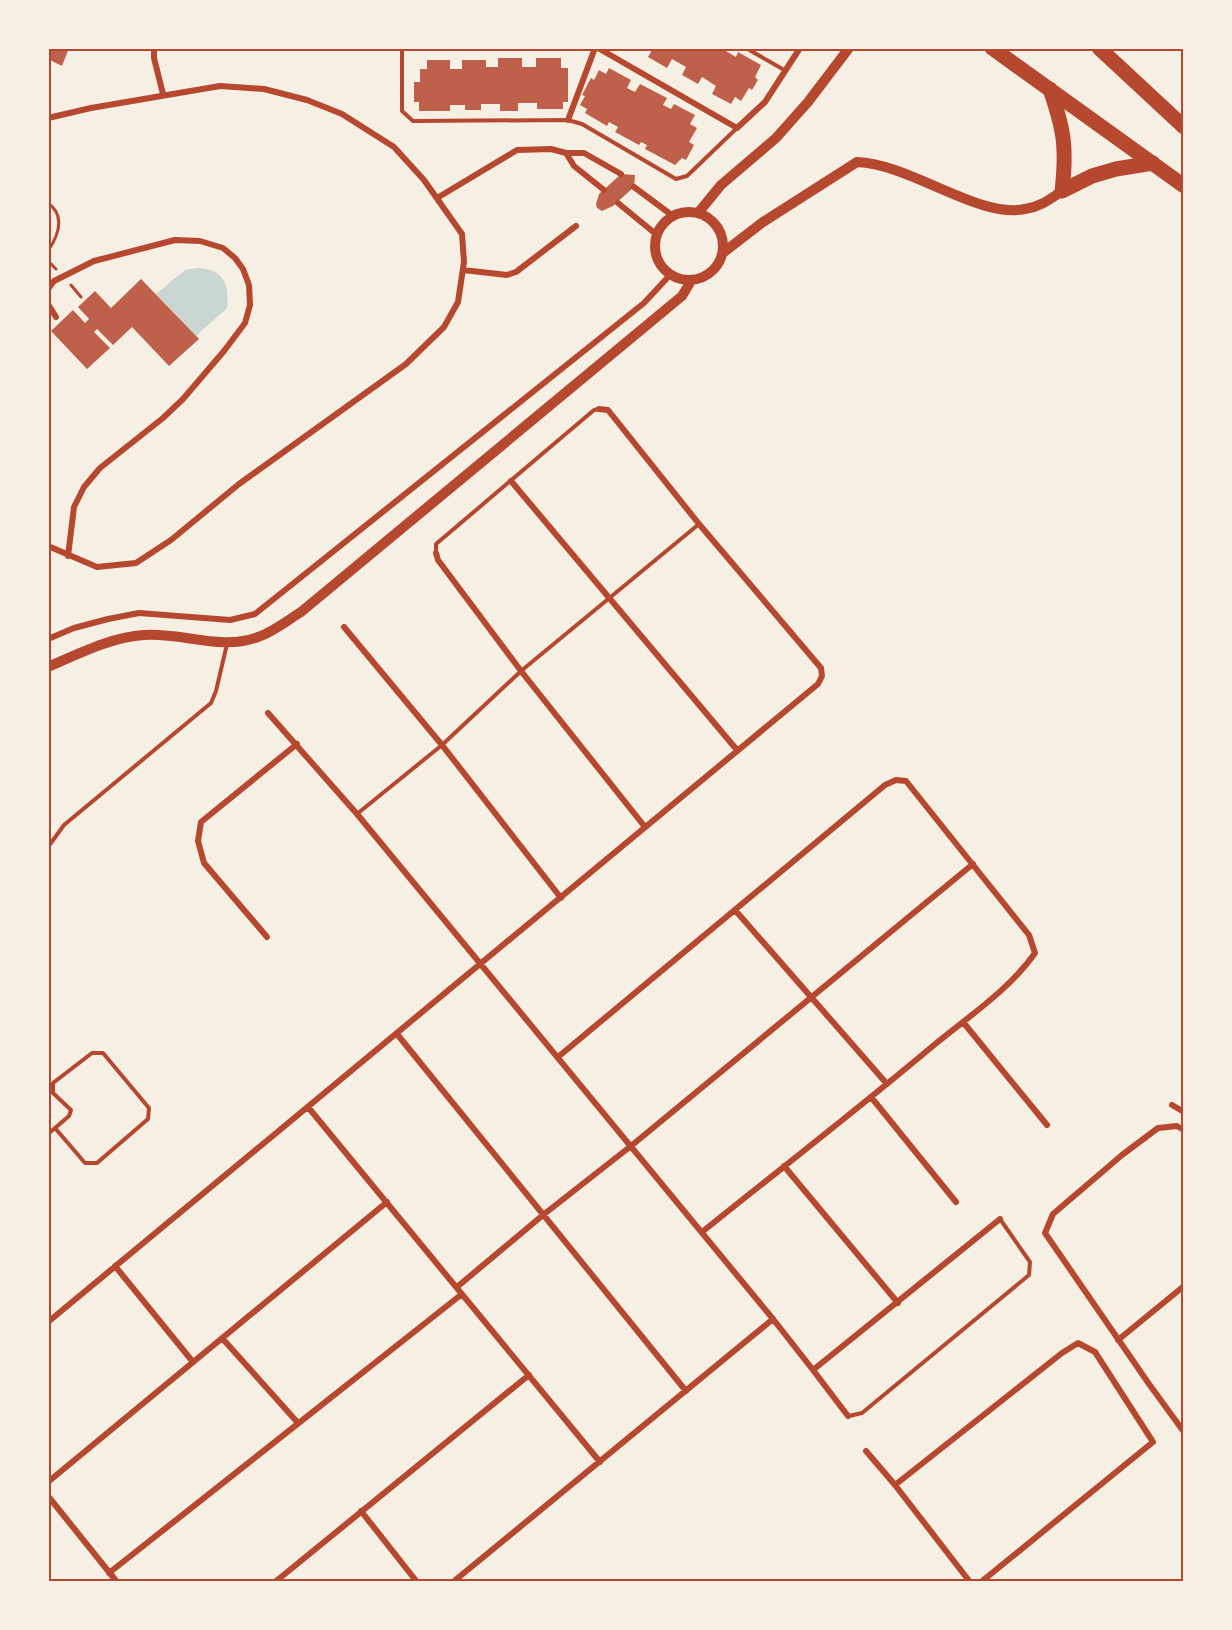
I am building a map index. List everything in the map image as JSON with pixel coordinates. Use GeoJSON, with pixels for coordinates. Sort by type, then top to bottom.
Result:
{"type":"FeatureCollection","features":[{"type":"Feature","properties":{"kind":"highway"},"geometry":{"type":"LineString","coordinates":[[992,48],[1184,186]]}},
{"type":"Feature","properties":{"kind":"highway"},"geometry":{"type":"LineString","coordinates":[[1099,48],[1184,127]]}},
{"type":"Feature","properties":{"kind":"highway"},"geometry":{"type":"LineString","coordinates":[[1050,89],[1064,139],[1062,191]]}},
{"type":"Feature","properties":{"kind":"highway"},"geometry":{"type":"LineString","coordinates":[[1062,191],[1092,176],[1116,169],[1153,163]]}},
{"type":"Feature","properties":{"kind":"street"},"geometry":{"type":"LineString","coordinates":[[154,48],[154,58],[163,94]]}},
{"type":"Feature","properties":{"kind":"street"},"geometry":{"type":"LineString","coordinates":[[568,120],[596,48],[737,128],[765,102],[800,48]]}},
{"type":"Feature","properties":{"kind":"street"},"geometry":{"type":"LineString","coordinates":[[698,213],[721,185],[776,138],[808,102],[849,48]]}},
{"type":"Feature","properties":{"kind":"street"},"geometry":{"type":"LineString","coordinates":[[48,118],[163,94],[220,86],[264,89],[307,100],[342,114],[394,147],[424,180],[462,234],[463,270],[458,302],[444,327],[406,364],[239,484],[171,540],[136,563],[97,567],[48,546]]}},
{"type":"Feature","properties":{"kind":"street"},"geometry":{"type":"LineString","coordinates":[[437,198],[517,150],[551,149],[566,153],[584,153],[621,174]]}},
{"type":"Feature","properties":{"kind":"street"},"geometry":{"type":"LineString","coordinates":[[566,153],[574,166],[603,190]]}},
{"type":"Feature","properties":{"kind":"street"},"geometry":{"type":"LineString","coordinates":[[724,252],[763,222],[857,162],[870,162],[914,176],[999,210],[1024,210],[1045,203],[1062,191]]}},
{"type":"Feature","properties":{"kind":"street"},"geometry":{"type":"LineString","coordinates":[[634,187],[673,216]]}},
{"type":"Feature","properties":{"kind":"street"},"geometry":{"type":"LineString","coordinates":[[618,203],[657,235]]}},
{"type":"Feature","properties":{"kind":"street"},"geometry":{"type":"LineString","coordinates":[[690,212],[698,213],[708,217],[721,232],[724,252],[720,263],[713,272],[703,278],[691,281],[680,280],[670,275],[656,257],[657,235],[661,227],[673,216],[690,212]]}},
{"type":"Feature","properties":{"kind":"street"},"geometry":{"type":"LineString","coordinates":[[463,270],[507,275],[516,272],[576,226]]}},
{"type":"Feature","properties":{"kind":"street"},"geometry":{"type":"LineString","coordinates":[[48,289],[54,282],[94,261],[175,240],[200,241],[222,248],[235,258],[243,269],[249,285],[250,305],[245,323],[224,351],[183,399],[163,418],[100,468],[84,487],[74,507],[68,556]]}},
{"type":"Feature","properties":{"kind":"street"},"geometry":{"type":"LineString","coordinates":[[48,639],[108,618],[139,613],[230,620],[255,614],[644,303],[670,275]]}},
{"type":"Feature","properties":{"kind":"street"},"geometry":{"type":"LineString","coordinates":[[48,667],[108,643],[143,635],[178,636],[227,643],[258,637],[302,612],[682,296],[691,281]]}},
{"type":"Feature","properties":{"kind":"street"},"geometry":{"type":"LineString","coordinates":[[48,304],[56,317]]}},
{"type":"Feature","properties":{"kind":"street"},"geometry":{"type":"LineString","coordinates":[[48,1322],[818,684],[822,676],[821,668],[699,524],[608,410],[599,409]]}},
{"type":"Feature","properties":{"kind":"street"},"geometry":{"type":"LineString","coordinates":[[511,481],[737,750]]}},
{"type":"Feature","properties":{"kind":"street"},"geometry":{"type":"LineString","coordinates":[[436,553],[438,560],[521,671],[645,827]]}},
{"type":"Feature","properties":{"kind":"street"},"geometry":{"type":"LineString","coordinates":[[344,627],[442,745],[561,898]]}},
{"type":"Feature","properties":{"kind":"street"},"geometry":{"type":"LineString","coordinates":[[268,713],[357,814],[558,1057],[773,1319],[848,1416]]}},
{"type":"Feature","properties":{"kind":"street"},"geometry":{"type":"LineString","coordinates":[[267,937],[204,862],[198,841],[199,832],[201,822],[297,744]]}},
{"type":"Feature","properties":{"kind":"street"},"geometry":{"type":"LineString","coordinates":[[558,1057],[885,785],[896,780],[906,781],[1029,935],[1035,953],[1023,970],[963,1022],[702,1232]]}},
{"type":"Feature","properties":{"kind":"street"},"geometry":{"type":"LineString","coordinates":[[457,1287],[973,864]]}},
{"type":"Feature","properties":{"kind":"street"},"geometry":{"type":"LineString","coordinates":[[735,910],[887,1084]]}},
{"type":"Feature","properties":{"kind":"street"},"geometry":{"type":"LineString","coordinates":[[963,1022],[1047,1125]]}},
{"type":"Feature","properties":{"kind":"street"},"geometry":{"type":"LineString","coordinates":[[397,1034],[686,1391]]}},
{"type":"Feature","properties":{"kind":"street"},"geometry":{"type":"LineString","coordinates":[[871,1097],[956,1202]]}},
{"type":"Feature","properties":{"kind":"street"},"geometry":{"type":"LineString","coordinates":[[1172,1106],[1184,1112]]}},
{"type":"Feature","properties":{"kind":"street"},"geometry":{"type":"LineString","coordinates":[[308,1107],[600,1462]]}},
{"type":"Feature","properties":{"kind":"street"},"geometry":{"type":"LineString","coordinates":[[1184,1130],[1177,1126],[1158,1128],[1122,1155],[1053,1214],[1045,1233],[1184,1432]]}},
{"type":"Feature","properties":{"kind":"street"},"geometry":{"type":"LineString","coordinates":[[784,1167],[898,1303]]}},
{"type":"Feature","properties":{"kind":"street"},"geometry":{"type":"LineString","coordinates":[[48,1482],[387,1202]]}},
{"type":"Feature","properties":{"kind":"street"},"geometry":{"type":"LineString","coordinates":[[813,1370],[1000,1219]]}},
{"type":"Feature","properties":{"kind":"street"},"geometry":{"type":"LineString","coordinates":[[116,1266],[193,1362]]}},
{"type":"Feature","properties":{"kind":"street"},"geometry":{"type":"LineString","coordinates":[[1118,1340],[1184,1286]]}},
{"type":"Feature","properties":{"kind":"street"},"geometry":{"type":"LineString","coordinates":[[109,1573],[462,1294]]}},
{"type":"Feature","properties":{"kind":"street"},"geometry":{"type":"LineString","coordinates":[[453,1582],[773,1319]]}},
{"type":"Feature","properties":{"kind":"street"},"geometry":{"type":"LineString","coordinates":[[222,1338],[298,1424]]}},
{"type":"Feature","properties":{"kind":"street"},"geometry":{"type":"LineString","coordinates":[[895,1485],[1062,1353],[1078,1343],[1095,1352],[1153,1442],[981,1582]]}},
{"type":"Feature","properties":{"kind":"street"},"geometry":{"type":"LineString","coordinates":[[275,1582],[529,1375]]}},
{"type":"Feature","properties":{"kind":"street"},"geometry":{"type":"LineString","coordinates":[[866,1451],[970,1582]]}},
{"type":"Feature","properties":{"kind":"street"},"geometry":{"type":"LineString","coordinates":[[48,1496],[117,1582]]}},
{"type":"Feature","properties":{"kind":"street"},"geometry":{"type":"LineString","coordinates":[[361,1511],[417,1582]]}},
{"type":"Feature","properties":{"kind":"lane"},"geometry":{"type":"LineString","coordinates":[[402,48],[402,111],[413,121],[568,120],[582,124],[676,179],[687,176],[737,128]]}},
{"type":"Feature","properties":{"kind":"lane"},"geometry":{"type":"LineString","coordinates":[[746,48],[787,71]]}},
{"type":"Feature","properties":{"kind":"lane"},"geometry":{"type":"LineString","coordinates":[[436,553],[436,544],[594,410],[599,409]]}},
{"type":"Feature","properties":{"kind":"lane"},"geometry":{"type":"LineString","coordinates":[[357,814],[442,745],[521,671],[699,524]]}},
{"type":"Feature","properties":{"kind":"lane"},"geometry":{"type":"LineString","coordinates":[[48,847],[64,825],[211,703],[227,643]]}},
{"type":"Feature","properties":{"kind":"lane"},"geometry":{"type":"LineString","coordinates":[[48,1134],[55,1128],[69,1116],[71,1110],[53,1093],[53,1083],[92,1053],[103,1053],[149,1108],[148,1119],[97,1163],[85,1163],[55,1128]]}},
{"type":"Feature","properties":{"kind":"lane"},"geometry":{"type":"LineString","coordinates":[[848,1416],[862,1413],[1029,1275],[1030,1262],[1000,1219]]}},
{"type":"Feature","properties":{"kind":"path"},"geometry":{"type":"LineString","coordinates":[[48,203],[54,207],[59,222],[56,239],[48,251]]}},
{"type":"Feature","properties":{"kind":"shaded area"},"geometry":{"type":"Polygon","coordinates":[[[197,268],[213,271],[223,279],[227,292],[227,308],[196,336],[156,294],[185,270],[197,268]]]}},
{"type":"Feature","properties":{"kind":"building"},"geometry":{"type":"Polygon","coordinates":[[[48,48],[69,48],[62,66],[48,59],[48,48]]]}},
{"type":"Feature","properties":{"kind":"building"},"geometry":{"type":"Polygon","coordinates":[[[649,48],[726,48],[724,50],[736,57],[738,52],[761,65],[755,77],[758,80],[752,90],[749,88],[741,101],[735,97],[731,104],[712,94],[716,86],[702,77],[698,84],[682,75],[686,67],[672,59],[667,68],[648,57],[652,50],[649,48]]]}},
{"type":"Feature","properties":{"kind":"building"},"geometry":{"type":"Polygon","coordinates":[[[498,58],[522,58],[522,67],[536,67],[536,58],[561,58],[561,68],[568,68],[568,102],[563,102],[563,109],[537,109],[537,103],[518,103],[518,111],[500,111],[500,104],[481,104],[481,110],[465,110],[465,105],[450,105],[450,111],[419,111],[419,102],[414,102],[414,82],[420,82],[420,69],[427,69],[427,60],[450,60],[450,69],[462,69],[462,60],[486,60],[486,67],[498,67],[498,58]]]}},
{"type":"Feature","properties":{"kind":"building"},"geometry":{"type":"Polygon","coordinates":[[[609,68],[631,80],[627,88],[635,92],[640,84],[667,98],[663,105],[671,109],[674,104],[695,115],[690,124],[697,128],[689,142],[694,145],[686,160],[682,158],[675,165],[645,149],[647,145],[641,142],[639,145],[615,132],[618,127],[609,122],[607,126],[585,113],[587,109],[580,105],[585,96],[582,95],[591,78],[594,80],[599,70],[606,74],[609,68]]]}},
{"type":"Feature","properties":{"kind":"building"},"geometry":{"type":"Polygon","coordinates":[[[621,174],[635,175],[634,187],[613,206],[602,211],[597,208],[599,194],[621,174]]]}},
{"type":"Feature","properties":{"kind":"building"},"geometry":{"type":"Polygon","coordinates":[[[141,279],[199,339],[169,366],[132,327],[113,345],[97,329],[94,332],[110,348],[87,369],[51,331],[73,310],[85,323],[89,319],[78,307],[95,291],[111,308],[141,279]]]}}]}
